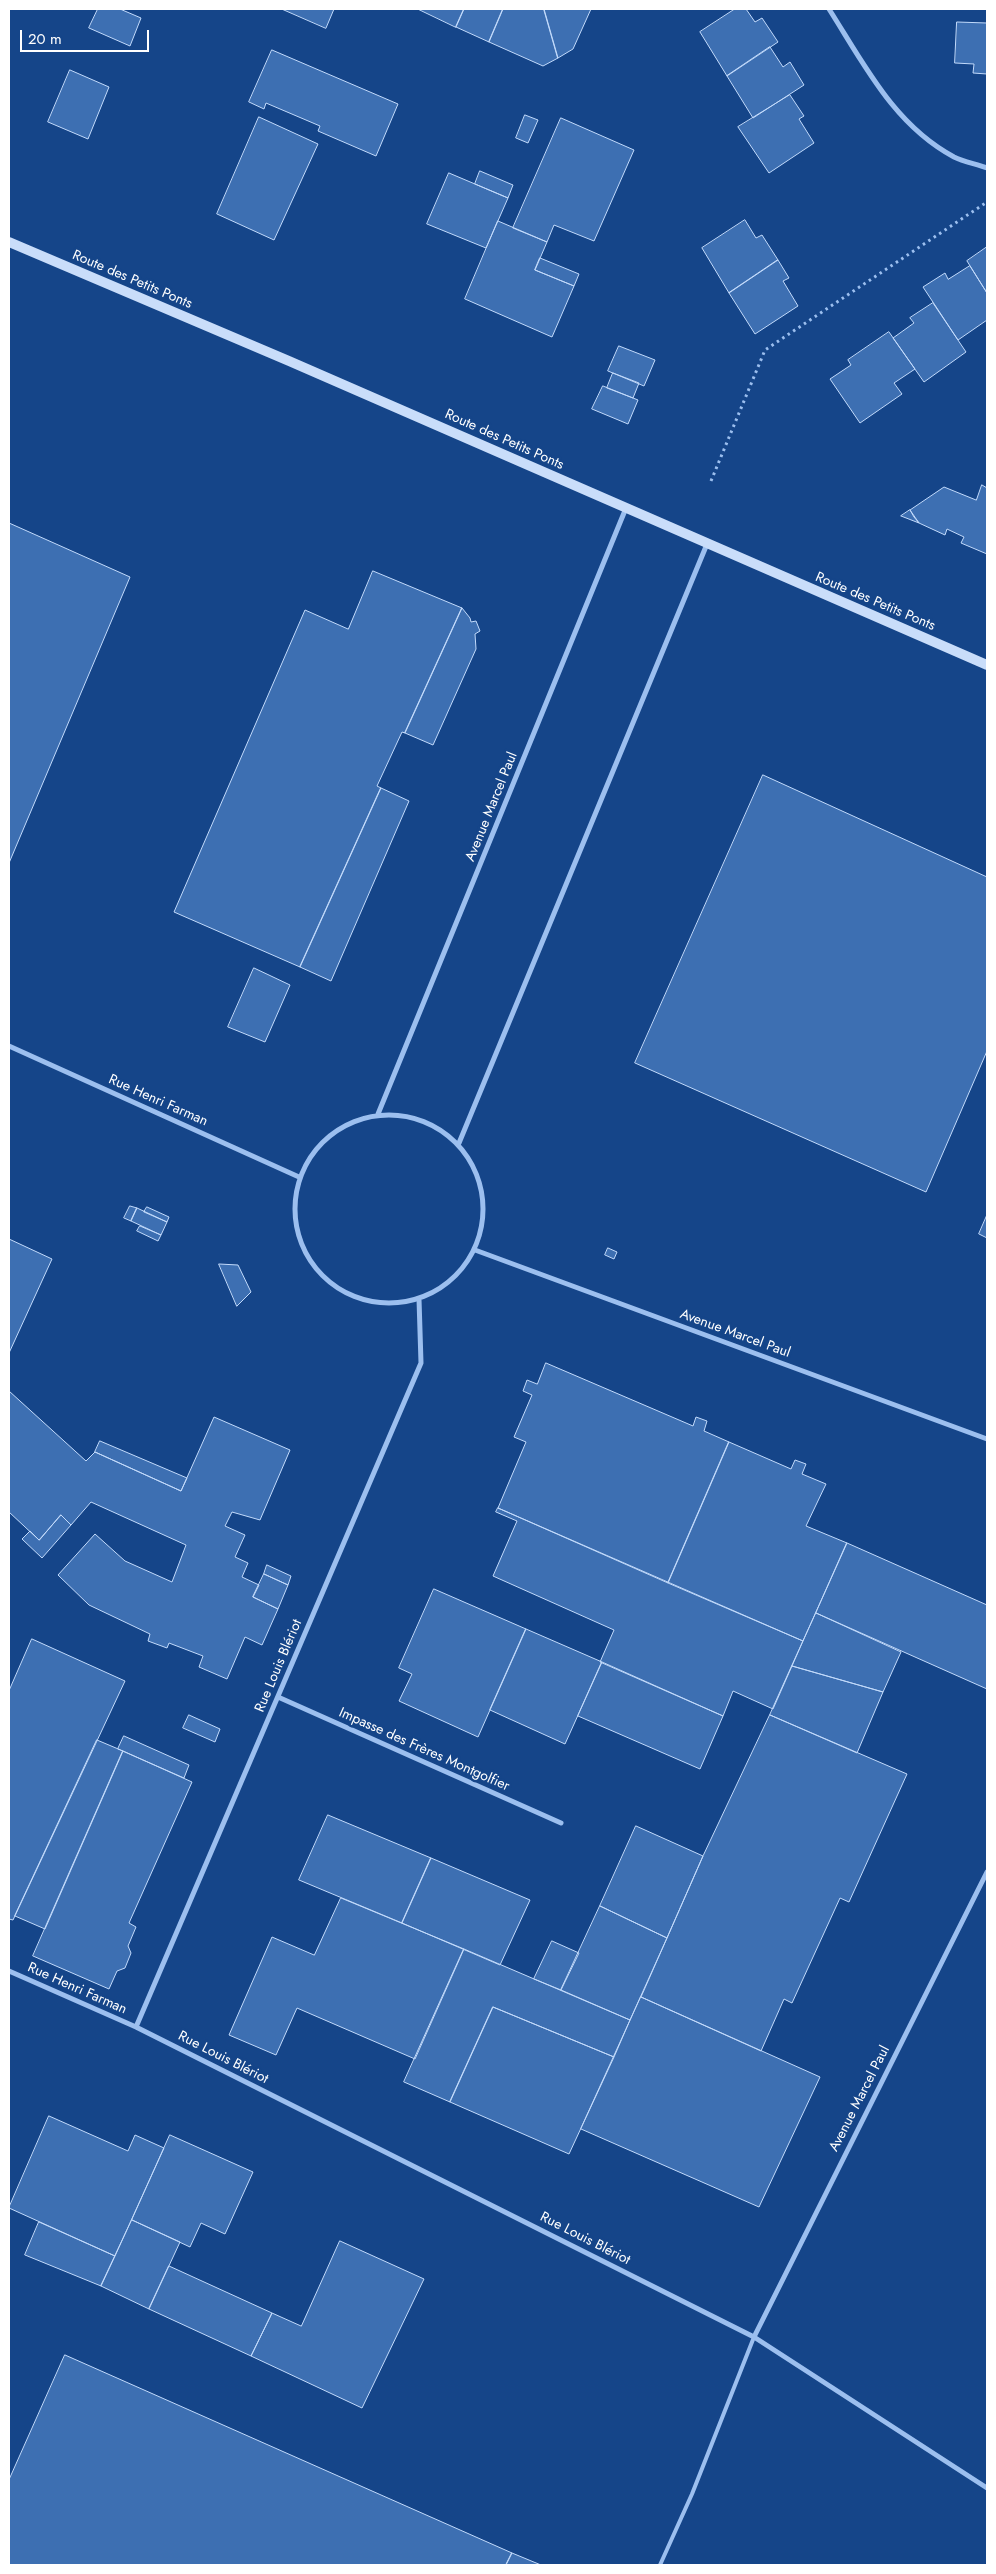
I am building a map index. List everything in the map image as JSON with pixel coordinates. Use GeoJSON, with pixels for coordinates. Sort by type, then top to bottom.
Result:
{"type":"FeatureCollection","features":[{"type":"Feature","properties":{"kind":"main road","name":"Route des Petits Ponts"},"geometry":{"type":"LineString","coordinates":[[9,242],[987,665]]}},
{"type":"Feature","properties":{"kind":"street"},"geometry":{"type":"LineString","coordinates":[[829,9],[885,98],[919,134],[956,157],[987,168]]}},
{"type":"Feature","properties":{"kind":"street","name":"Avenue Marcel Paul"},"geometry":{"type":"LineString","coordinates":[[378,1114],[626,508]]}},
{"type":"Feature","properties":{"kind":"street"},"geometry":{"type":"LineString","coordinates":[[459,1144],[707,544]]}},
{"type":"Feature","properties":{"kind":"street","name":"Rue Henri Farman"},"geometry":{"type":"LineString","coordinates":[[9,1046],[299,1177]]}},
{"type":"Feature","properties":{"kind":"street"},"geometry":{"type":"LineString","coordinates":[[378,1114],[419,1118],[459,1144],[477,1171],[484,1196],[482,1229],[475,1250],[453,1280],[419,1299],[387,1304],[361,1300],[321,1275],[297,1233],[294,1200],[299,1177],[322,1142],[348,1122],[378,1114]]}},
{"type":"Feature","properties":{"kind":"street","name":"Avenue Marcel Paul"},"geometry":{"type":"LineString","coordinates":[[475,1250],[987,1438]]}},
{"type":"Feature","properties":{"kind":"street","name":"Rue Louis Blériot"},"geometry":{"type":"LineString","coordinates":[[419,1299],[421,1363],[136,2027],[754,2337],[987,2488]]}},
{"type":"Feature","properties":{"kind":"street","name":"Impasse des Frères Montgolfier"},"geometry":{"type":"LineString","coordinates":[[278,1697],[561,1823]]}},
{"type":"Feature","properties":{"kind":"street","name":"Avenue Marcel Paul"},"geometry":{"type":"LineString","coordinates":[[754,2337],[987,1872]]}},
{"type":"Feature","properties":{"kind":"street","name":"Rue Henri Farman"},"geometry":{"type":"LineString","coordinates":[[9,1972],[136,2027]]}},
{"type":"Feature","properties":{"kind":"lane"},"geometry":{"type":"LineString","coordinates":[[660,2565],[692,2494],[754,2337]]}},
{"type":"Feature","properties":{"kind":"path"},"geometry":{"type":"LineString","coordinates":[[711,481],[765,350],[987,202]]}},
{"type":"Feature","properties":{"kind":"building"},"geometry":{"type":"Polygon","coordinates":[[[98,9],[120,9],[141,18],[130,46],[89,28],[98,9]]]}},
{"type":"Feature","properties":{"kind":"building"},"geometry":{"type":"Polygon","coordinates":[[[282,9],[334,9],[326,28],[282,9]]]}},
{"type":"Feature","properties":{"kind":"building"},"geometry":{"type":"Polygon","coordinates":[[[418,9],[464,9],[456,27],[418,9]]]}},
{"type":"Feature","properties":{"kind":"building"},"geometry":{"type":"Polygon","coordinates":[[[464,9],[503,9],[489,42],[456,27],[464,9]]]}},
{"type":"Feature","properties":{"kind":"building"},"geometry":{"type":"Polygon","coordinates":[[[503,9],[544,9],[558,58],[543,66],[489,42],[503,9]]]}},
{"type":"Feature","properties":{"kind":"building"},"geometry":{"type":"Polygon","coordinates":[[[544,9],[591,9],[573,49],[558,58],[544,9]]]}},
{"type":"Feature","properties":{"kind":"building"},"geometry":{"type":"Polygon","coordinates":[[[735,9],[746,9],[755,22],[762,18],[778,42],[727,76],[700,32],[735,9]]]}},
{"type":"Feature","properties":{"kind":"building"},"geometry":{"type":"Polygon","coordinates":[[[957,22],[987,23],[987,74],[973,73],[974,64],[955,63],[957,22]]]}},
{"type":"Feature","properties":{"kind":"building"},"geometry":{"type":"Polygon","coordinates":[[[770,47],[783,67],[790,62],[804,85],[753,118],[727,76],[770,47]]]}},
{"type":"Feature","properties":{"kind":"building"},"geometry":{"type":"Polygon","coordinates":[[[272,50],[398,104],[376,156],[318,131],[320,126],[266,103],[264,109],[249,102],[272,50]]]}},
{"type":"Feature","properties":{"kind":"building"},"geometry":{"type":"Polygon","coordinates":[[[70,70],[109,87],[88,139],[48,122],[70,70]]]}},
{"type":"Feature","properties":{"kind":"building"},"geometry":{"type":"Polygon","coordinates":[[[790,95],[804,116],[799,119],[814,143],[769,173],[738,127],[790,95]]]}},
{"type":"Feature","properties":{"kind":"building"},"geometry":{"type":"Polygon","coordinates":[[[525,115],[538,120],[528,143],[516,138],[525,115]]]}},
{"type":"Feature","properties":{"kind":"building"},"geometry":{"type":"Polygon","coordinates":[[[259,117],[318,144],[274,240],[217,214],[259,117]]]}},
{"type":"Feature","properties":{"kind":"building"},"geometry":{"type":"Polygon","coordinates":[[[561,118],[634,150],[594,241],[554,225],[547,242],[513,228],[561,118]]]}},
{"type":"Feature","properties":{"kind":"building"},"geometry":{"type":"Polygon","coordinates":[[[480,171],[513,185],[508,198],[475,184],[480,171]]]}},
{"type":"Feature","properties":{"kind":"building"},"geometry":{"type":"Polygon","coordinates":[[[449,173],[508,198],[486,248],[427,224],[449,173]]]}},
{"type":"Feature","properties":{"kind":"building"},"geometry":{"type":"Polygon","coordinates":[[[745,220],[756,238],[762,235],[778,260],[729,293],[702,248],[745,220]]]}},
{"type":"Feature","properties":{"kind":"building"},"geometry":{"type":"Polygon","coordinates":[[[498,221],[547,242],[535,270],[574,286],[552,337],[465,299],[498,221]]]}},
{"type":"Feature","properties":{"kind":"building"},"geometry":{"type":"Polygon","coordinates":[[[987,247],[987,293],[967,261],[987,247]]]}},
{"type":"Feature","properties":{"kind":"building"},"geometry":{"type":"Polygon","coordinates":[[[540,258],[579,274],[574,286],[535,270],[540,258]]]}},
{"type":"Feature","properties":{"kind":"building"},"geometry":{"type":"Polygon","coordinates":[[[778,260],[789,278],[783,281],[798,306],[755,334],[729,293],[778,260]]]}},
{"type":"Feature","properties":{"kind":"building"},"geometry":{"type":"Polygon","coordinates":[[[970,266],[987,293],[987,320],[958,340],[923,287],[945,273],[948,279],[970,266]]]}},
{"type":"Feature","properties":{"kind":"building"},"geometry":{"type":"Polygon","coordinates":[[[933,303],[966,352],[924,382],[893,338],[914,323],[910,318],[933,303]]]}},
{"type":"Feature","properties":{"kind":"building"},"geometry":{"type":"Polygon","coordinates":[[[889,332],[915,369],[894,383],[902,394],[860,423],[830,379],[851,365],[848,360],[889,332]]]}},
{"type":"Feature","properties":{"kind":"building"},"geometry":{"type":"Polygon","coordinates":[[[619,346],[655,360],[644,386],[608,371],[619,346]]]}},
{"type":"Feature","properties":{"kind":"building"},"geometry":{"type":"Polygon","coordinates":[[[613,373],[639,383],[633,398],[607,388],[613,373]]]}},
{"type":"Feature","properties":{"kind":"building"},"geometry":{"type":"Polygon","coordinates":[[[603,386],[638,400],[628,424],[592,409],[603,386]]]}},
{"type":"Feature","properties":{"kind":"building"},"geometry":{"type":"Polygon","coordinates":[[[982,485],[987,488],[987,554],[961,543],[964,537],[947,529],[945,535],[919,523],[910,510],[944,487],[976,500],[982,485]]]}},
{"type":"Feature","properties":{"kind":"building"},"geometry":{"type":"Polygon","coordinates":[[[910,510],[914,517],[919,523],[901,516],[910,510]]]}},
{"type":"Feature","properties":{"kind":"building"},"geometry":{"type":"Polygon","coordinates":[[[9,523],[130,577],[9,863],[9,523]]]}},
{"type":"Feature","properties":{"kind":"building"},"geometry":{"type":"Polygon","coordinates":[[[373,571],[462,608],[405,733],[402,732],[377,786],[381,788],[300,967],[174,912],[305,610],[348,629],[373,571]]]}},
{"type":"Feature","properties":{"kind":"building"},"geometry":{"type":"Polygon","coordinates":[[[462,608],[471,622],[476,621],[480,631],[475,634],[476,649],[433,745],[405,733],[462,608]]]}},
{"type":"Feature","properties":{"kind":"building"},"geometry":{"type":"Polygon","coordinates":[[[763,775],[987,877],[987,1051],[926,1192],[635,1063],[763,775]]]}},
{"type":"Feature","properties":{"kind":"building"},"geometry":{"type":"Polygon","coordinates":[[[381,788],[409,801],[331,981],[300,967],[381,788]]]}},
{"type":"Feature","properties":{"kind":"building"},"geometry":{"type":"Polygon","coordinates":[[[254,968],[290,985],[265,1042],[228,1027],[254,968]]]}},
{"type":"Feature","properties":{"kind":"building"},"geometry":{"type":"Polygon","coordinates":[[[130,1206],[137,1208],[131,1221],[124,1218],[130,1206]]]}},
{"type":"Feature","properties":{"kind":"building"},"geometry":{"type":"Polygon","coordinates":[[[147,1207],[169,1217],[167,1222],[144,1212],[147,1207]]]}},
{"type":"Feature","properties":{"kind":"building"},"geometry":{"type":"Polygon","coordinates":[[[137,1208],[167,1222],[161,1235],[131,1221],[137,1208]]]}},
{"type":"Feature","properties":{"kind":"building"},"geometry":{"type":"Polygon","coordinates":[[[987,1215],[987,1238],[979,1234],[987,1215]]]}},
{"type":"Feature","properties":{"kind":"building"},"geometry":{"type":"Polygon","coordinates":[[[140,1226],[161,1235],[158,1241],[137,1231],[140,1226]]]}},
{"type":"Feature","properties":{"kind":"building"},"geometry":{"type":"Polygon","coordinates":[[[9,1239],[52,1259],[9,1353],[9,1239]]]}},
{"type":"Feature","properties":{"kind":"building"},"geometry":{"type":"Polygon","coordinates":[[[608,1248],[617,1252],[614,1259],[605,1255],[608,1248]]]}},
{"type":"Feature","properties":{"kind":"building"},"geometry":{"type":"Polygon","coordinates":[[[219,1264],[238,1265],[251,1292],[237,1306],[219,1264]]]}},
{"type":"Feature","properties":{"kind":"building"},"geometry":{"type":"Polygon","coordinates":[[[546,1363],[693,1426],[696,1417],[707,1421],[704,1431],[729,1442],[668,1583],[498,1508],[526,1442],[514,1437],[532,1395],[523,1391],[527,1380],[537,1384],[546,1363]]]}},
{"type":"Feature","properties":{"kind":"building"},"geometry":{"type":"Polygon","coordinates":[[[9,1391],[86,1461],[95,1452],[181,1491],[214,1417],[290,1450],[260,1520],[232,1512],[225,1526],[245,1535],[235,1557],[248,1563],[242,1577],[259,1585],[253,1597],[278,1609],[262,1645],[245,1637],[227,1679],[199,1667],[203,1656],[169,1643],[167,1648],[148,1641],[150,1634],[89,1605],[58,1575],[95,1534],[125,1561],[172,1582],[186,1545],[91,1502],[71,1525],[61,1515],[39,1540],[9,1512],[9,1391]]]}},
{"type":"Feature","properties":{"kind":"building"},"geometry":{"type":"Polygon","coordinates":[[[100,1441],[187,1478],[181,1491],[95,1452],[100,1441]]]}},
{"type":"Feature","properties":{"kind":"building"},"geometry":{"type":"Polygon","coordinates":[[[729,1442],[791,1469],[795,1460],[806,1464],[802,1474],[826,1484],[806,1526],[847,1543],[803,1641],[668,1583],[729,1442]]]}},
{"type":"Feature","properties":{"kind":"building"},"geometry":{"type":"Polygon","coordinates":[[[498,1508],[803,1641],[773,1709],[733,1691],[723,1716],[600,1662],[614,1630],[493,1576],[517,1521],[496,1512],[498,1508]]]}},
{"type":"Feature","properties":{"kind":"building"},"geometry":{"type":"Polygon","coordinates":[[[61,1515],[71,1525],[42,1558],[22,1539],[30,1531],[39,1540],[61,1515]]]}},
{"type":"Feature","properties":{"kind":"building"},"geometry":{"type":"Polygon","coordinates":[[[847,1543],[987,1605],[987,1689],[816,1613],[847,1543]]]}},
{"type":"Feature","properties":{"kind":"building"},"geometry":{"type":"Polygon","coordinates":[[[267,1565],[291,1576],[288,1585],[264,1574],[267,1565]]]}},
{"type":"Feature","properties":{"kind":"building"},"geometry":{"type":"Polygon","coordinates":[[[264,1574],[288,1585],[278,1609],[253,1597],[264,1574]]]}},
{"type":"Feature","properties":{"kind":"building"},"geometry":{"type":"Polygon","coordinates":[[[434,1589],[526,1629],[478,1737],[399,1701],[412,1674],[399,1668],[434,1589]]]}},
{"type":"Feature","properties":{"kind":"building"},"geometry":{"type":"Polygon","coordinates":[[[816,1613],[901,1652],[883,1692],[792,1666],[816,1613]]]}},
{"type":"Feature","properties":{"kind":"building"},"geometry":{"type":"Polygon","coordinates":[[[526,1629],[602,1662],[565,1744],[490,1710],[526,1629]]]}},
{"type":"Feature","properties":{"kind":"building"},"geometry":{"type":"Polygon","coordinates":[[[32,1639],[125,1681],[13,1920],[9,1919],[9,1691],[32,1639]]]}},
{"type":"Feature","properties":{"kind":"building"},"geometry":{"type":"Polygon","coordinates":[[[602,1662],[723,1716],[700,1769],[578,1716],[602,1662]]]}},
{"type":"Feature","properties":{"kind":"building"},"geometry":{"type":"Polygon","coordinates":[[[792,1666],[883,1692],[857,1753],[770,1715],[792,1666]]]}},
{"type":"Feature","properties":{"kind":"building"},"geometry":{"type":"Polygon","coordinates":[[[189,1715],[220,1729],[215,1742],[183,1728],[189,1715]]]}},
{"type":"Feature","properties":{"kind":"building"},"geometry":{"type":"Polygon","coordinates":[[[770,1715],[907,1774],[849,1902],[840,1898],[792,2003],[784,1999],[761,2051],[641,1997],[703,1856],[770,1715]]]}},
{"type":"Feature","properties":{"kind":"building"},"geometry":{"type":"Polygon","coordinates":[[[124,1736],[189,1765],[184,1778],[118,1749],[124,1736]]]}},
{"type":"Feature","properties":{"kind":"building"},"geometry":{"type":"Polygon","coordinates":[[[97,1740],[123,1751],[45,1929],[15,1916],[97,1740]]]}},
{"type":"Feature","properties":{"kind":"building"},"geometry":{"type":"Polygon","coordinates":[[[123,1751],[192,1782],[129,1923],[136,1927],[128,1946],[131,1953],[125,1968],[117,1971],[109,1989],[33,1956],[123,1751]]]}},
{"type":"Feature","properties":{"kind":"building"},"geometry":{"type":"Polygon","coordinates":[[[328,1815],[431,1858],[402,1923],[299,1880],[328,1815]]]}},
{"type":"Feature","properties":{"kind":"building"},"geometry":{"type":"Polygon","coordinates":[[[636,1826],[703,1856],[667,1938],[600,1906],[636,1826]]]}},
{"type":"Feature","properties":{"kind":"building"},"geometry":{"type":"Polygon","coordinates":[[[431,1858],[530,1900],[500,1965],[402,1923],[431,1858]]]}},
{"type":"Feature","properties":{"kind":"building"},"geometry":{"type":"Polygon","coordinates":[[[341,1898],[464,1949],[415,2059],[297,2008],[276,2055],[229,2035],[272,1937],[314,1955],[341,1898]]]}},
{"type":"Feature","properties":{"kind":"building"},"geometry":{"type":"Polygon","coordinates":[[[600,1906],[667,1938],[630,2020],[561,1990],[600,1906]]]}},
{"type":"Feature","properties":{"kind":"building"},"geometry":{"type":"Polygon","coordinates":[[[552,1941],[579,1953],[561,1990],[534,1979],[552,1941]]]}},
{"type":"Feature","properties":{"kind":"building"},"geometry":{"type":"Polygon","coordinates":[[[464,1949],[630,2020],[614,2057],[493,2007],[450,2102],[404,2082],[464,1949]]]}},
{"type":"Feature","properties":{"kind":"building"},"geometry":{"type":"Polygon","coordinates":[[[641,1997],[820,2077],[759,2207],[581,2129],[641,1997]]]}},
{"type":"Feature","properties":{"kind":"building"},"geometry":{"type":"Polygon","coordinates":[[[493,2007],[614,2057],[569,2154],[450,2102],[493,2007]]]}},
{"type":"Feature","properties":{"kind":"building"},"geometry":{"type":"Polygon","coordinates":[[[49,2116],[128,2151],[135,2135],[164,2148],[115,2256],[9,2208],[49,2116]]]}},
{"type":"Feature","properties":{"kind":"building"},"geometry":{"type":"Polygon","coordinates":[[[170,2135],[253,2172],[225,2234],[201,2223],[190,2247],[132,2220],[170,2135]]]}},
{"type":"Feature","properties":{"kind":"building"},"geometry":{"type":"Polygon","coordinates":[[[132,2220],[180,2242],[149,2309],[101,2286],[132,2220]]]}},
{"type":"Feature","properties":{"kind":"building"},"geometry":{"type":"Polygon","coordinates":[[[39,2222],[115,2256],[101,2286],[25,2255],[39,2222]]]}},
{"type":"Feature","properties":{"kind":"building"},"geometry":{"type":"Polygon","coordinates":[[[340,2241],[424,2279],[362,2408],[251,2356],[272,2313],[301,2326],[340,2241]]]}},
{"type":"Feature","properties":{"kind":"building"},"geometry":{"type":"Polygon","coordinates":[[[169,2266],[272,2313],[251,2356],[149,2309],[169,2266]]]}},
{"type":"Feature","properties":{"kind":"building"},"geometry":{"type":"Polygon","coordinates":[[[65,2355],[512,2553],[506,2565],[9,2565],[9,2480],[65,2355]]]}},
{"type":"Feature","properties":{"kind":"building"},"geometry":{"type":"Polygon","coordinates":[[[512,2553],[541,2565],[506,2565],[512,2553]]]}}]}
